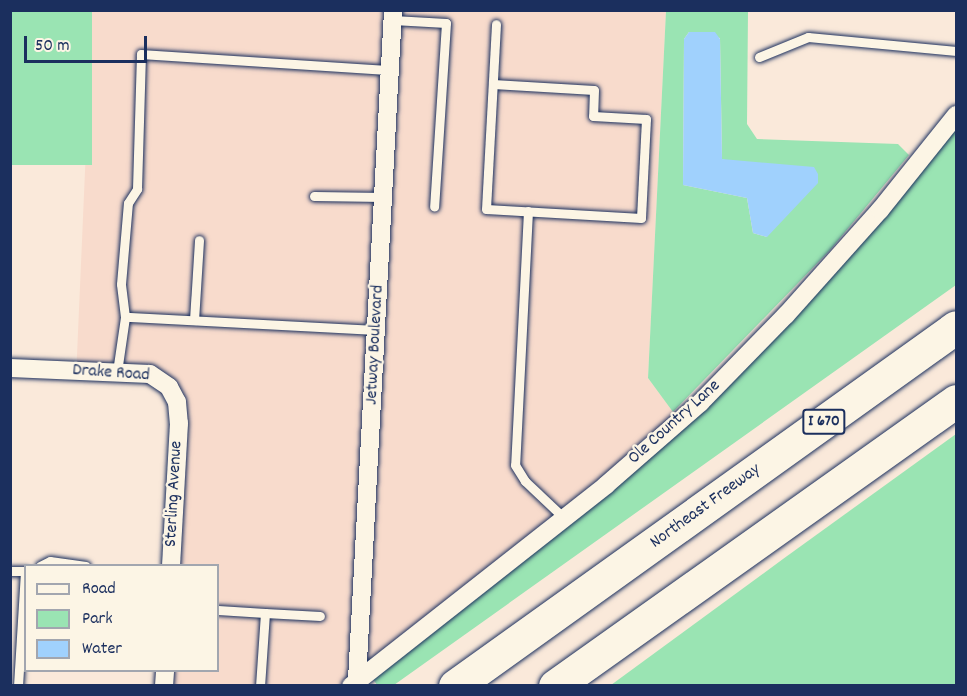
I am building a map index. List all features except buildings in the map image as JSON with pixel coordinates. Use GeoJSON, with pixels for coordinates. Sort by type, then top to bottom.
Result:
{"type":"FeatureCollection","features":[{"type":"Feature","properties":{"kind":"highway","name":"Northeast Freeway"},"geometry":{"type":"LineString","coordinates":[[455,686],[957,327]]}},
{"type":"Feature","properties":{"kind":"highway"},"geometry":{"type":"LineString","coordinates":[[555,686],[957,401]]}},
{"type":"Feature","properties":{"kind":"street","name":"Jetway Boulevard"},"geometry":{"type":"LineString","coordinates":[[354,683],[393,15]]}},
{"type":"Feature","properties":{"kind":"street","name":"Ole Country Lane"},"geometry":{"type":"LineString","coordinates":[[354,683],[564,518],[700,402],[786,315],[880,210],[957,116]]}},
{"type":"Feature","properties":{"kind":"street","name":"Drake Road"},"geometry":{"type":"LineString","coordinates":[[10,368],[117,372],[161,378],[177,402],[179,423]]}},
{"type":"Feature","properties":{"kind":"street","name":"Sterling Avenue"},"geometry":{"type":"LineString","coordinates":[[171,564],[179,423]]}},
{"type":"Feature","properties":{"kind":"lane"},"geometry":{"type":"LineString","coordinates":[[393,15],[446,23],[434,207]]}},
{"type":"Feature","properties":{"kind":"lane"},"geometry":{"type":"LineString","coordinates":[[493,84],[594,90],[593,116],[646,119],[640,218],[486,208],[496,24]]}},
{"type":"Feature","properties":{"kind":"lane"},"geometry":{"type":"LineString","coordinates":[[759,57],[780,45],[808,37],[957,51]]}},
{"type":"Feature","properties":{"kind":"lane"},"geometry":{"type":"LineString","coordinates":[[117,372],[125,317],[121,284],[128,203],[137,189],[141,54],[390,70]]}},
{"type":"Feature","properties":{"kind":"lane"},"geometry":{"type":"LineString","coordinates":[[314,196],[384,197]]}},
{"type":"Feature","properties":{"kind":"lane"},"geometry":{"type":"LineString","coordinates":[[528,211],[515,465],[525,481],[564,518]]}},
{"type":"Feature","properties":{"kind":"lane"},"geometry":{"type":"LineString","coordinates":[[194,320],[199,240]]}},
{"type":"Feature","properties":{"kind":"lane"},"geometry":{"type":"LineString","coordinates":[[125,317],[376,330]]}},
{"type":"Feature","properties":{"kind":"lane"},"geometry":{"type":"LineString","coordinates":[[44,564],[50,561],[72,564]]}},
{"type":"Feature","properties":{"kind":"lane"},"geometry":{"type":"LineString","coordinates":[[18,686],[24,600]]}},
{"type":"Feature","properties":{"kind":"lane"},"geometry":{"type":"LineString","coordinates":[[219,610],[320,616]]}},
{"type":"Feature","properties":{"kind":"lane"},"geometry":{"type":"LineString","coordinates":[[260,686],[265,613]]}},
{"type":"Feature","properties":{"kind":"shaded area"},"geometry":{"type":"Polygon","coordinates":[[[92,11],[666,11],[648,378],[684,426],[364,685],[154,685],[155,672],[219,672],[219,564],[163,564],[172,421],[165,397],[152,386],[133,380],[76,378],[92,11]]]}},
{"type":"Feature","properties":{"kind":"green space"},"geometry":{"type":"Polygon","coordinates":[[[10,11],[92,11],[92,165],[10,165],[10,11]]]}},
{"type":"Feature","properties":{"kind":"green space"},"geometry":{"type":"Polygon","coordinates":[[[666,11],[748,11],[747,124],[757,139],[898,144],[909,155],[831,249],[673,412],[648,378],[666,11]],[[689,32],[684,39],[683,185],[747,198],[753,233],[767,237],[733,163],[722,159],[720,38],[689,32]]]}},
{"type":"Feature","properties":{"kind":"green space"},"geometry":{"type":"Polygon","coordinates":[[[956,129],[956,285],[394,685],[377,685],[373,679],[559,533],[878,224],[956,129]]]}},
{"type":"Feature","properties":{"kind":"green space"},"geometry":{"type":"Polygon","coordinates":[[[956,434],[956,685],[611,685],[783,559],[956,434]]]}},
{"type":"Feature","properties":{"kind":"water"},"geometry":{"type":"Polygon","coordinates":[[[689,32],[715,32],[720,39],[722,159],[814,167],[818,174],[818,183],[767,237],[753,233],[747,198],[683,185],[684,39],[689,32]]]}}]}
